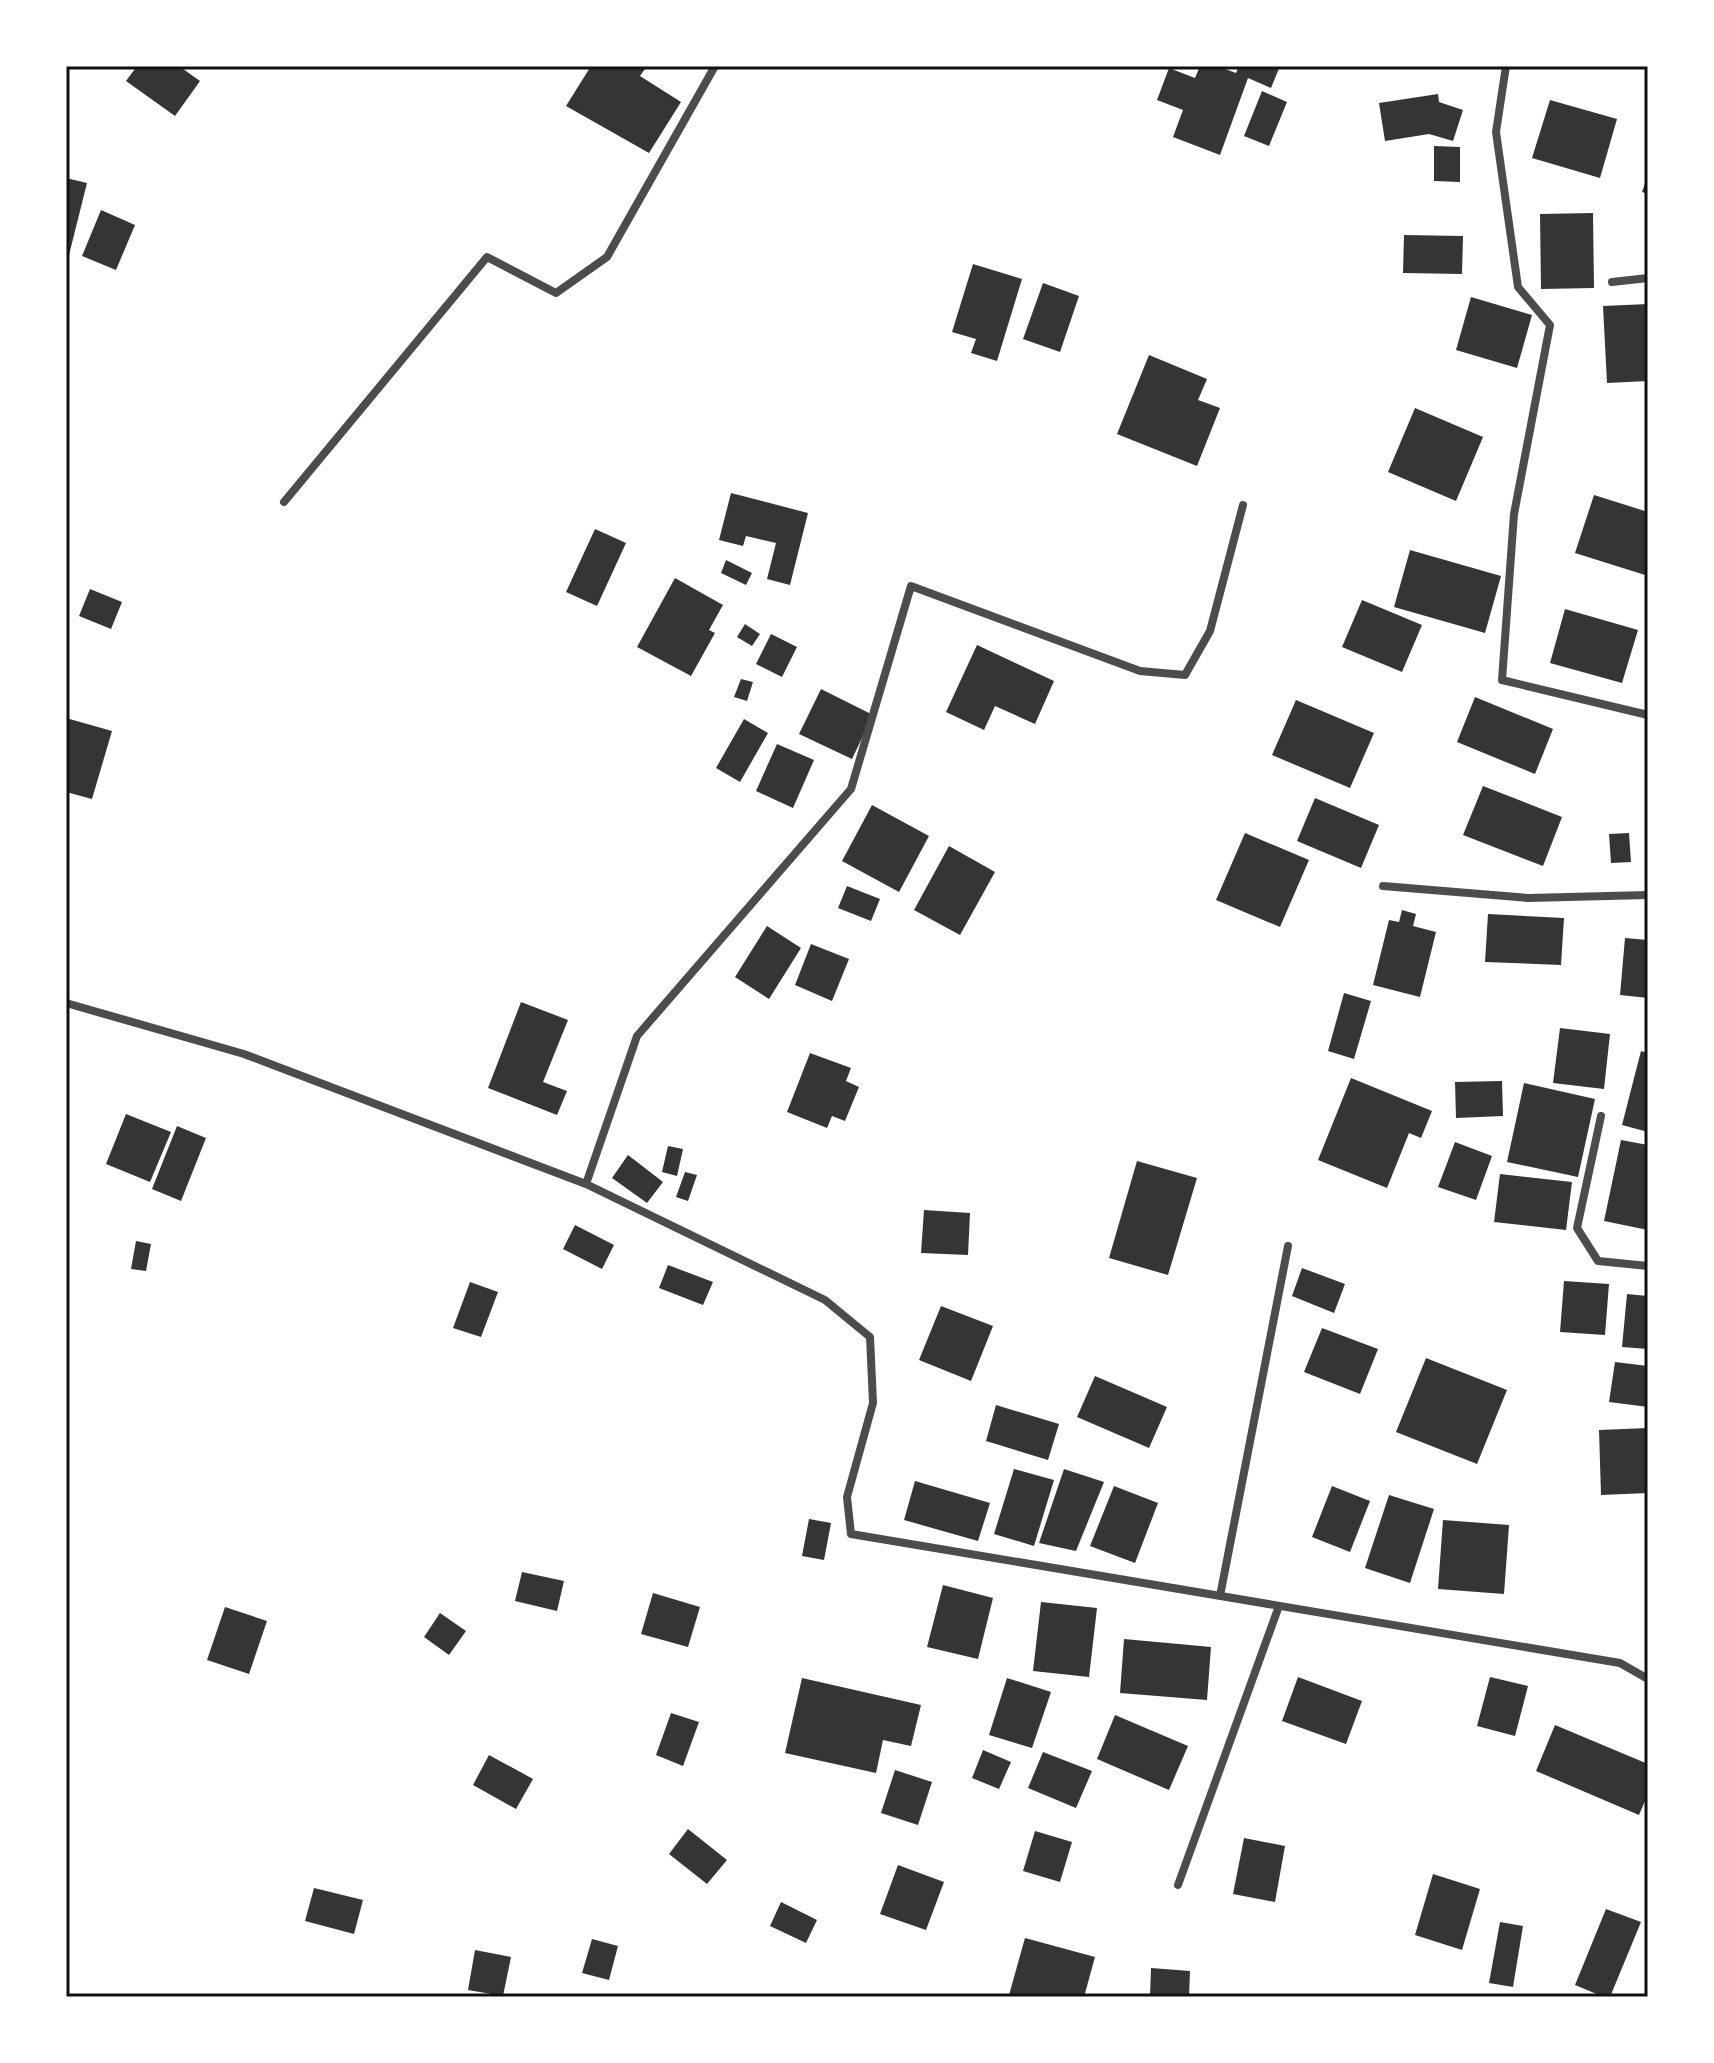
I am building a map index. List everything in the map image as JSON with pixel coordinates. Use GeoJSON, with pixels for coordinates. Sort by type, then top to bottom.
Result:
{"type":"FeatureCollection","features":[{"type":"Feature","properties":{"kind":"street"},"geometry":{"type":"LineString","coordinates":[[284,502],[487,257],[556,293],[607,257],[715,66]]}},
{"type":"Feature","properties":{"kind":"street"},"geometry":{"type":"LineString","coordinates":[[1506,66],[1496,132],[1518,287],[1550,325],[1514,514],[1502,680],[1648,715]]}},
{"type":"Feature","properties":{"kind":"street"},"geometry":{"type":"LineString","coordinates":[[1612,282],[1648,278]]}},
{"type":"Feature","properties":{"kind":"street"},"geometry":{"type":"LineString","coordinates":[[586,1184],[637,1036],[851,789],[911,586],[1140,671],[1185,675],[1210,631],[1243,505]]}},
{"type":"Feature","properties":{"kind":"street"},"geometry":{"type":"LineString","coordinates":[[1383,886],[1528,898],[1648,895]]}},
{"type":"Feature","properties":{"kind":"street"},"geometry":{"type":"LineString","coordinates":[[66,1003],[244,1054],[586,1184],[825,1300],[870,1337],[873,1403],[847,1497],[851,1534],[1620,1663],[1648,1679]]}},
{"type":"Feature","properties":{"kind":"street"},"geometry":{"type":"LineString","coordinates":[[1601,1116],[1577,1228],[1598,1261],[1648,1266]]}},
{"type":"Feature","properties":{"kind":"street"},"geometry":{"type":"LineString","coordinates":[[1220,1596],[1288,1246]]}},
{"type":"Feature","properties":{"kind":"street"},"geometry":{"type":"LineString","coordinates":[[1178,1885],[1279,1606]]}},
{"type":"Feature","properties":{"kind":"building"},"geometry":{"type":"Polygon","coordinates":[[[137,66],[179,66],[200,81],[175,116],[126,81],[137,66]]]}},
{"type":"Feature","properties":{"kind":"building"},"geometry":{"type":"Polygon","coordinates":[[[591,66],[647,66],[640,76],[681,102],[649,153],[566,106],[591,66]]]}},
{"type":"Feature","properties":{"kind":"building"},"geometry":{"type":"Polygon","coordinates":[[[1200,66],[1217,66],[1236,73],[1239,66],[1280,66],[1271,88],[1248,78],[1220,155],[1173,137],[1183,110],[1157,100],[1169,68],[1195,78],[1200,66]]]}},
{"type":"Feature","properties":{"kind":"building"},"geometry":{"type":"Polygon","coordinates":[[[1262,91],[1287,102],[1269,146],[1244,136],[1262,91]]]}},
{"type":"Feature","properties":{"kind":"building"},"geometry":{"type":"Polygon","coordinates":[[[1438,94],[1439,102],[1463,110],[1453,141],[1429,134],[1385,141],[1379,103],[1438,94]]]}},
{"type":"Feature","properties":{"kind":"building"},"geometry":{"type":"Polygon","coordinates":[[[1550,100],[1617,119],[1600,178],[1532,158],[1550,100]]]}},
{"type":"Feature","properties":{"kind":"building"},"geometry":{"type":"Polygon","coordinates":[[[1434,146],[1460,147],[1460,182],[1434,181],[1434,146]]]}},
{"type":"Feature","properties":{"kind":"building"},"geometry":{"type":"Polygon","coordinates":[[[1648,175],[1648,194],[1642,192],[1648,175]]]}},
{"type":"Feature","properties":{"kind":"building"},"geometry":{"type":"Polygon","coordinates":[[[66,178],[87,183],[67,263],[66,263],[66,178]]]}},
{"type":"Feature","properties":{"kind":"building"},"geometry":{"type":"Polygon","coordinates":[[[101,210],[135,225],[116,270],[82,256],[101,210]]]}},
{"type":"Feature","properties":{"kind":"building"},"geometry":{"type":"Polygon","coordinates":[[[1593,213],[1594,288],[1541,289],[1540,214],[1593,213]]]}},
{"type":"Feature","properties":{"kind":"building"},"geometry":{"type":"Polygon","coordinates":[[[1404,235],[1463,236],[1462,274],[1403,273],[1404,235]]]}},
{"type":"Feature","properties":{"kind":"building"},"geometry":{"type":"Polygon","coordinates":[[[973,264],[1022,279],[997,361],[971,353],[976,339],[952,332],[973,264]]]}},
{"type":"Feature","properties":{"kind":"building"},"geometry":{"type":"Polygon","coordinates":[[[1043,283],[1079,296],[1060,352],[1023,339],[1043,283]]]}},
{"type":"Feature","properties":{"kind":"building"},"geometry":{"type":"Polygon","coordinates":[[[1471,297],[1532,315],[1517,368],[1456,350],[1471,297]]]}},
{"type":"Feature","properties":{"kind":"building"},"geometry":{"type":"Polygon","coordinates":[[[1648,304],[1648,381],[1607,383],[1603,306],[1648,304]]]}},
{"type":"Feature","properties":{"kind":"building"},"geometry":{"type":"Polygon","coordinates":[[[1149,355],[1207,379],[1198,400],[1220,408],[1197,466],[1117,434],[1149,355]]]}},
{"type":"Feature","properties":{"kind":"building"},"geometry":{"type":"Polygon","coordinates":[[[1415,408],[1483,437],[1456,501],[1388,472],[1415,408]]]}},
{"type":"Feature","properties":{"kind":"building"},"geometry":{"type":"Polygon","coordinates":[[[731,493],[808,513],[790,585],[767,579],[776,543],[746,536],[743,546],[719,540],[731,493]]]}},
{"type":"Feature","properties":{"kind":"building"},"geometry":{"type":"Polygon","coordinates":[[[1594,495],[1648,512],[1648,565],[1645,575],[1575,553],[1594,495]]]}},
{"type":"Feature","properties":{"kind":"building"},"geometry":{"type":"Polygon","coordinates":[[[595,529],[626,543],[597,606],[566,592],[595,529]]]}},
{"type":"Feature","properties":{"kind":"building"},"geometry":{"type":"Polygon","coordinates":[[[1410,550],[1501,576],[1485,633],[1394,607],[1410,550]]]}},
{"type":"Feature","properties":{"kind":"building"},"geometry":{"type":"Polygon","coordinates":[[[726,560],[752,573],[746,585],[721,573],[726,560]]]}},
{"type":"Feature","properties":{"kind":"building"},"geometry":{"type":"Polygon","coordinates":[[[675,578],[723,605],[709,630],[715,633],[691,676],[637,647],[675,578]]]}},
{"type":"Feature","properties":{"kind":"building"},"geometry":{"type":"Polygon","coordinates":[[[90,589],[122,602],[111,629],[79,616],[90,589]]]}},
{"type":"Feature","properties":{"kind":"building"},"geometry":{"type":"Polygon","coordinates":[[[1362,600],[1422,625],[1402,672],[1342,647],[1362,600]]]}},
{"type":"Feature","properties":{"kind":"building"},"geometry":{"type":"Polygon","coordinates":[[[1565,609],[1638,630],[1622,683],[1550,663],[1565,609]]]}},
{"type":"Feature","properties":{"kind":"building"},"geometry":{"type":"Polygon","coordinates":[[[745,624],[760,634],[752,646],[737,637],[745,624]]]}},
{"type":"Feature","properties":{"kind":"building"},"geometry":{"type":"Polygon","coordinates":[[[771,634],[797,647],[782,677],[756,664],[771,634]]]}},
{"type":"Feature","properties":{"kind":"building"},"geometry":{"type":"Polygon","coordinates":[[[977,645],[1054,681],[1035,724],[995,706],[984,730],[946,712],[977,645]]]}},
{"type":"Feature","properties":{"kind":"building"},"geometry":{"type":"Polygon","coordinates":[[[741,679],[753,682],[747,701],[734,697],[741,679]]]}},
{"type":"Feature","properties":{"kind":"building"},"geometry":{"type":"Polygon","coordinates":[[[821,689],[873,715],[852,759],[799,734],[821,689]]]}},
{"type":"Feature","properties":{"kind":"building"},"geometry":{"type":"Polygon","coordinates":[[[1475,697],[1553,729],[1535,774],[1457,742],[1475,697]]]}},
{"type":"Feature","properties":{"kind":"building"},"geometry":{"type":"Polygon","coordinates":[[[1296,700],[1374,733],[1350,788],[1272,755],[1296,700]]]}},
{"type":"Feature","properties":{"kind":"building"},"geometry":{"type":"Polygon","coordinates":[[[66,718],[112,731],[92,799],[66,792],[66,718]]]}},
{"type":"Feature","properties":{"kind":"building"},"geometry":{"type":"Polygon","coordinates":[[[744,719],[768,733],[740,782],[716,768],[744,719]]]}},
{"type":"Feature","properties":{"kind":"building"},"geometry":{"type":"Polygon","coordinates":[[[777,744],[814,760],[793,808],[756,791],[777,744]]]}},
{"type":"Feature","properties":{"kind":"building"},"geometry":{"type":"Polygon","coordinates":[[[1483,786],[1562,817],[1543,866],[1463,835],[1483,786]]]}},
{"type":"Feature","properties":{"kind":"building"},"geometry":{"type":"Polygon","coordinates":[[[1315,798],[1379,825],[1361,868],[1297,841],[1315,798]]]}},
{"type":"Feature","properties":{"kind":"building"},"geometry":{"type":"Polygon","coordinates":[[[872,805],[929,836],[899,892],[842,861],[872,805]]]}},
{"type":"Feature","properties":{"kind":"building"},"geometry":{"type":"Polygon","coordinates":[[[1245,833],[1309,860],[1280,927],[1216,900],[1245,833]]]}},
{"type":"Feature","properties":{"kind":"building"},"geometry":{"type":"Polygon","coordinates":[[[1629,833],[1631,862],[1611,863],[1609,834],[1629,833]]]}},
{"type":"Feature","properties":{"kind":"building"},"geometry":{"type":"Polygon","coordinates":[[[949,846],[995,872],[960,935],[914,910],[949,846]]]}},
{"type":"Feature","properties":{"kind":"building"},"geometry":{"type":"Polygon","coordinates":[[[847,886],[880,899],[871,921],[838,908],[847,886]]]}},
{"type":"Feature","properties":{"kind":"building"},"geometry":{"type":"Polygon","coordinates":[[[1402,910],[1416,914],[1413,926],[1436,932],[1420,997],[1373,985],[1389,920],[1399,922],[1402,910]]]}},
{"type":"Feature","properties":{"kind":"building"},"geometry":{"type":"Polygon","coordinates":[[[1488,914],[1564,918],[1561,965],[1485,962],[1488,914]]]}},
{"type":"Feature","properties":{"kind":"building"},"geometry":{"type":"Polygon","coordinates":[[[767,926],[801,948],[769,999],[735,977],[767,926]]]}},
{"type":"Feature","properties":{"kind":"building"},"geometry":{"type":"Polygon","coordinates":[[[1625,938],[1648,940],[1648,998],[1620,995],[1625,938]]]}},
{"type":"Feature","properties":{"kind":"building"},"geometry":{"type":"Polygon","coordinates":[[[811,944],[849,959],[832,1001],[795,985],[811,944]]]}},
{"type":"Feature","properties":{"kind":"building"},"geometry":{"type":"Polygon","coordinates":[[[1344,993],[1371,1001],[1354,1059],[1328,1051],[1344,993]]]}},
{"type":"Feature","properties":{"kind":"building"},"geometry":{"type":"Polygon","coordinates":[[[521,1002],[568,1020],[543,1082],[567,1091],[557,1115],[488,1088],[521,1002]]]}},
{"type":"Feature","properties":{"kind":"building"},"geometry":{"type":"Polygon","coordinates":[[[1560,1028],[1610,1034],[1604,1089],[1553,1083],[1560,1028]]]}},
{"type":"Feature","properties":{"kind":"building"},"geometry":{"type":"Polygon","coordinates":[[[1641,1051],[1648,1053],[1648,1132],[1622,1125],[1641,1051]]]}},
{"type":"Feature","properties":{"kind":"building"},"geometry":{"type":"Polygon","coordinates":[[[810,1053],[851,1068],[846,1081],[859,1087],[845,1121],[832,1116],[827,1128],[787,1112],[810,1053]]]}},
{"type":"Feature","properties":{"kind":"building"},"geometry":{"type":"Polygon","coordinates":[[[1351,1078],[1432,1111],[1421,1138],[1409,1133],[1387,1188],[1318,1160],[1351,1078]]]}},
{"type":"Feature","properties":{"kind":"building"},"geometry":{"type":"Polygon","coordinates":[[[1502,1081],[1503,1116],[1456,1118],[1455,1082],[1502,1081]]]}},
{"type":"Feature","properties":{"kind":"building"},"geometry":{"type":"Polygon","coordinates":[[[1524,1083],[1595,1099],[1578,1177],[1507,1162],[1524,1083]]]}},
{"type":"Feature","properties":{"kind":"building"},"geometry":{"type":"Polygon","coordinates":[[[126,1114],[171,1132],[150,1182],[106,1164],[126,1114]]]}},
{"type":"Feature","properties":{"kind":"building"},"geometry":{"type":"Polygon","coordinates":[[[177,1126],[206,1138],[181,1201],[152,1189],[177,1126]]]}},
{"type":"Feature","properties":{"kind":"building"},"geometry":{"type":"Polygon","coordinates":[[[1621,1140],[1648,1145],[1648,1230],[1604,1221],[1621,1140]]]}},
{"type":"Feature","properties":{"kind":"building"},"geometry":{"type":"Polygon","coordinates":[[[1455,1142],[1492,1156],[1476,1200],[1438,1187],[1455,1142]]]}},
{"type":"Feature","properties":{"kind":"building"},"geometry":{"type":"Polygon","coordinates":[[[668,1146],[683,1149],[677,1176],[662,1172],[668,1146]]]}},
{"type":"Feature","properties":{"kind":"building"},"geometry":{"type":"Polygon","coordinates":[[[628,1155],[663,1182],[647,1203],[612,1178],[628,1155]]]}},
{"type":"Feature","properties":{"kind":"building"},"geometry":{"type":"Polygon","coordinates":[[[1137,1161],[1197,1178],[1168,1275],[1109,1258],[1137,1161]]]}},
{"type":"Feature","properties":{"kind":"building"},"geometry":{"type":"Polygon","coordinates":[[[685,1172],[697,1175],[688,1201],[676,1197],[685,1172]]]}},
{"type":"Feature","properties":{"kind":"building"},"geometry":{"type":"Polygon","coordinates":[[[1500,1174],[1572,1182],[1566,1230],[1494,1222],[1500,1174]]]}},
{"type":"Feature","properties":{"kind":"building"},"geometry":{"type":"Polygon","coordinates":[[[924,1210],[970,1213],[968,1255],[921,1253],[924,1210]]]}},
{"type":"Feature","properties":{"kind":"building"},"geometry":{"type":"Polygon","coordinates":[[[575,1225],[614,1245],[602,1269],[563,1249],[575,1225]]]}},
{"type":"Feature","properties":{"kind":"building"},"geometry":{"type":"Polygon","coordinates":[[[136,1241],[151,1244],[146,1271],[131,1269],[136,1241]]]}},
{"type":"Feature","properties":{"kind":"building"},"geometry":{"type":"Polygon","coordinates":[[[668,1265],[713,1282],[703,1305],[659,1288],[668,1265]]]}},
{"type":"Feature","properties":{"kind":"building"},"geometry":{"type":"Polygon","coordinates":[[[1302,1268],[1345,1284],[1334,1313],[1292,1296],[1302,1268]]]}},
{"type":"Feature","properties":{"kind":"building"},"geometry":{"type":"Polygon","coordinates":[[[1564,1281],[1609,1284],[1605,1335],[1560,1332],[1564,1281]]]}},
{"type":"Feature","properties":{"kind":"building"},"geometry":{"type":"Polygon","coordinates":[[[470,1282],[498,1292],[481,1337],[453,1328],[470,1282]]]}},
{"type":"Feature","properties":{"kind":"building"},"geometry":{"type":"Polygon","coordinates":[[[1627,1294],[1648,1296],[1648,1349],[1622,1347],[1627,1294]]]}},
{"type":"Feature","properties":{"kind":"building"},"geometry":{"type":"Polygon","coordinates":[[[941,1306],[993,1326],[971,1381],[919,1360],[941,1306]]]}},
{"type":"Feature","properties":{"kind":"building"},"geometry":{"type":"Polygon","coordinates":[[[1322,1328],[1378,1349],[1360,1394],[1304,1372],[1322,1328]]]}},
{"type":"Feature","properties":{"kind":"building"},"geometry":{"type":"Polygon","coordinates":[[[1426,1358],[1507,1390],[1477,1464],[1396,1432],[1426,1358]]]}},
{"type":"Feature","properties":{"kind":"building"},"geometry":{"type":"Polygon","coordinates":[[[1615,1362],[1648,1366],[1648,1407],[1609,1402],[1615,1362]]]}},
{"type":"Feature","properties":{"kind":"building"},"geometry":{"type":"Polygon","coordinates":[[[1095,1376],[1167,1407],[1149,1448],[1077,1417],[1095,1376]]]}},
{"type":"Feature","properties":{"kind":"building"},"geometry":{"type":"Polygon","coordinates":[[[996,1405],[1059,1424],[1048,1460],[986,1441],[996,1405]]]}},
{"type":"Feature","properties":{"kind":"building"},"geometry":{"type":"Polygon","coordinates":[[[1648,1428],[1648,1493],[1601,1495],[1599,1430],[1648,1428]]]}},
{"type":"Feature","properties":{"kind":"building"},"geometry":{"type":"Polygon","coordinates":[[[1014,1469],[1054,1480],[1034,1546],[994,1534],[1014,1469]]]}},
{"type":"Feature","properties":{"kind":"building"},"geometry":{"type":"Polygon","coordinates":[[[1064,1469],[1104,1482],[1076,1551],[1039,1543],[1064,1469]]]}},
{"type":"Feature","properties":{"kind":"building"},"geometry":{"type":"Polygon","coordinates":[[[915,1481],[990,1503],[978,1541],[904,1520],[915,1481]]]}},
{"type":"Feature","properties":{"kind":"building"},"geometry":{"type":"Polygon","coordinates":[[[1114,1486],[1158,1503],[1135,1563],[1090,1546],[1114,1486]]]}},
{"type":"Feature","properties":{"kind":"building"},"geometry":{"type":"Polygon","coordinates":[[[1332,1486],[1370,1501],[1350,1552],[1312,1537],[1332,1486]]]}},
{"type":"Feature","properties":{"kind":"building"},"geometry":{"type":"Polygon","coordinates":[[[1389,1495],[1434,1509],[1410,1583],[1365,1568],[1389,1495]]]}},
{"type":"Feature","properties":{"kind":"building"},"geometry":{"type":"Polygon","coordinates":[[[809,1519],[831,1523],[824,1560],[802,1556],[809,1519]]]}},
{"type":"Feature","properties":{"kind":"building"},"geometry":{"type":"Polygon","coordinates":[[[1443,1520],[1509,1525],[1504,1594],[1438,1589],[1443,1520]]]}},
{"type":"Feature","properties":{"kind":"building"},"geometry":{"type":"Polygon","coordinates":[[[522,1572],[564,1581],[557,1611],[515,1601],[522,1572]]]}},
{"type":"Feature","properties":{"kind":"building"},"geometry":{"type":"Polygon","coordinates":[[[943,1585],[993,1598],[978,1659],[927,1647],[943,1585]]]}},
{"type":"Feature","properties":{"kind":"building"},"geometry":{"type":"Polygon","coordinates":[[[653,1593],[700,1607],[688,1647],[641,1634],[653,1593]]]}},
{"type":"Feature","properties":{"kind":"building"},"geometry":{"type":"Polygon","coordinates":[[[1041,1602],[1097,1608],[1089,1677],[1033,1671],[1041,1602]]]}},
{"type":"Feature","properties":{"kind":"building"},"geometry":{"type":"Polygon","coordinates":[[[225,1607],[267,1621],[249,1674],[207,1660],[225,1607]]]}},
{"type":"Feature","properties":{"kind":"building"},"geometry":{"type":"Polygon","coordinates":[[[440,1613],[466,1631],[449,1655],[424,1637],[440,1613]]]}},
{"type":"Feature","properties":{"kind":"building"},"geometry":{"type":"Polygon","coordinates":[[[1124,1639],[1211,1647],[1207,1700],[1120,1693],[1124,1639]]]}},
{"type":"Feature","properties":{"kind":"building"},"geometry":{"type":"Polygon","coordinates":[[[1298,1677],[1362,1701],[1346,1744],[1282,1721],[1298,1677]]]}},
{"type":"Feature","properties":{"kind":"building"},"geometry":{"type":"Polygon","coordinates":[[[1490,1677],[1528,1686],[1515,1736],[1477,1726],[1490,1677]]]}},
{"type":"Feature","properties":{"kind":"building"},"geometry":{"type":"Polygon","coordinates":[[[802,1678],[921,1705],[911,1746],[883,1740],[876,1773],[785,1753],[802,1678]]]}},
{"type":"Feature","properties":{"kind":"building"},"geometry":{"type":"Polygon","coordinates":[[[1007,1678],[1051,1692],[1032,1748],[989,1735],[1007,1678]]]}},
{"type":"Feature","properties":{"kind":"building"},"geometry":{"type":"Polygon","coordinates":[[[671,1713],[699,1722],[683,1766],[656,1755],[671,1713]]]}},
{"type":"Feature","properties":{"kind":"building"},"geometry":{"type":"Polygon","coordinates":[[[1115,1715],[1188,1746],[1169,1790],[1097,1759],[1115,1715]]]}},
{"type":"Feature","properties":{"kind":"building"},"geometry":{"type":"Polygon","coordinates":[[[1555,1725],[1648,1764],[1648,1794],[1639,1815],[1536,1771],[1555,1725]]]}},
{"type":"Feature","properties":{"kind":"building"},"geometry":{"type":"Polygon","coordinates":[[[983,1750],[1011,1762],[999,1789],[972,1778],[983,1750]]]}},
{"type":"Feature","properties":{"kind":"building"},"geometry":{"type":"Polygon","coordinates":[[[1043,1752],[1092,1771],[1076,1808],[1028,1788],[1043,1752]]]}},
{"type":"Feature","properties":{"kind":"building"},"geometry":{"type":"Polygon","coordinates":[[[489,1755],[533,1779],[516,1809],[473,1785],[489,1755]]]}},
{"type":"Feature","properties":{"kind":"building"},"geometry":{"type":"Polygon","coordinates":[[[895,1770],[932,1782],[918,1825],[881,1813],[895,1770]]]}},
{"type":"Feature","properties":{"kind":"building"},"geometry":{"type":"Polygon","coordinates":[[[688,1829],[727,1860],[707,1884],[669,1854],[688,1829]]]}},
{"type":"Feature","properties":{"kind":"building"},"geometry":{"type":"Polygon","coordinates":[[[1035,1831],[1072,1842],[1060,1882],[1023,1871],[1035,1831]]]}},
{"type":"Feature","properties":{"kind":"building"},"geometry":{"type":"Polygon","coordinates":[[[1244,1838],[1285,1846],[1275,1902],[1233,1894],[1244,1838]]]}},
{"type":"Feature","properties":{"kind":"building"},"geometry":{"type":"Polygon","coordinates":[[[898,1865],[944,1882],[926,1930],[880,1914],[898,1865]]]}},
{"type":"Feature","properties":{"kind":"building"},"geometry":{"type":"Polygon","coordinates":[[[1433,1874],[1480,1889],[1462,1950],[1415,1935],[1433,1874]]]}},
{"type":"Feature","properties":{"kind":"building"},"geometry":{"type":"Polygon","coordinates":[[[314,1888],[363,1900],[354,1934],[305,1921],[314,1888]]]}},
{"type":"Feature","properties":{"kind":"building"},"geometry":{"type":"Polygon","coordinates":[[[781,1902],[817,1920],[806,1943],[770,1926],[781,1902]]]}},
{"type":"Feature","properties":{"kind":"building"},"geometry":{"type":"Polygon","coordinates":[[[1606,1909],[1641,1922],[1610,1997],[1575,1985],[1606,1909]]]}},
{"type":"Feature","properties":{"kind":"building"},"geometry":{"type":"Polygon","coordinates":[[[1500,1922],[1523,1926],[1513,1987],[1489,1983],[1500,1922]]]}},
{"type":"Feature","properties":{"kind":"building"},"geometry":{"type":"Polygon","coordinates":[[[1025,1938],[1095,1957],[1084,1997],[1009,1995],[1025,1938]]]}},
{"type":"Feature","properties":{"kind":"building"},"geometry":{"type":"Polygon","coordinates":[[[592,1939],[618,1946],[609,1980],[582,1973],[592,1939]]]}},
{"type":"Feature","properties":{"kind":"building"},"geometry":{"type":"Polygon","coordinates":[[[475,1950],[511,1957],[503,1996],[468,1990],[475,1950]]]}},
{"type":"Feature","properties":{"kind":"building"},"geometry":{"type":"Polygon","coordinates":[[[1151,1968],[1190,1971],[1189,1997],[1150,1997],[1151,1968]]]}}]}
